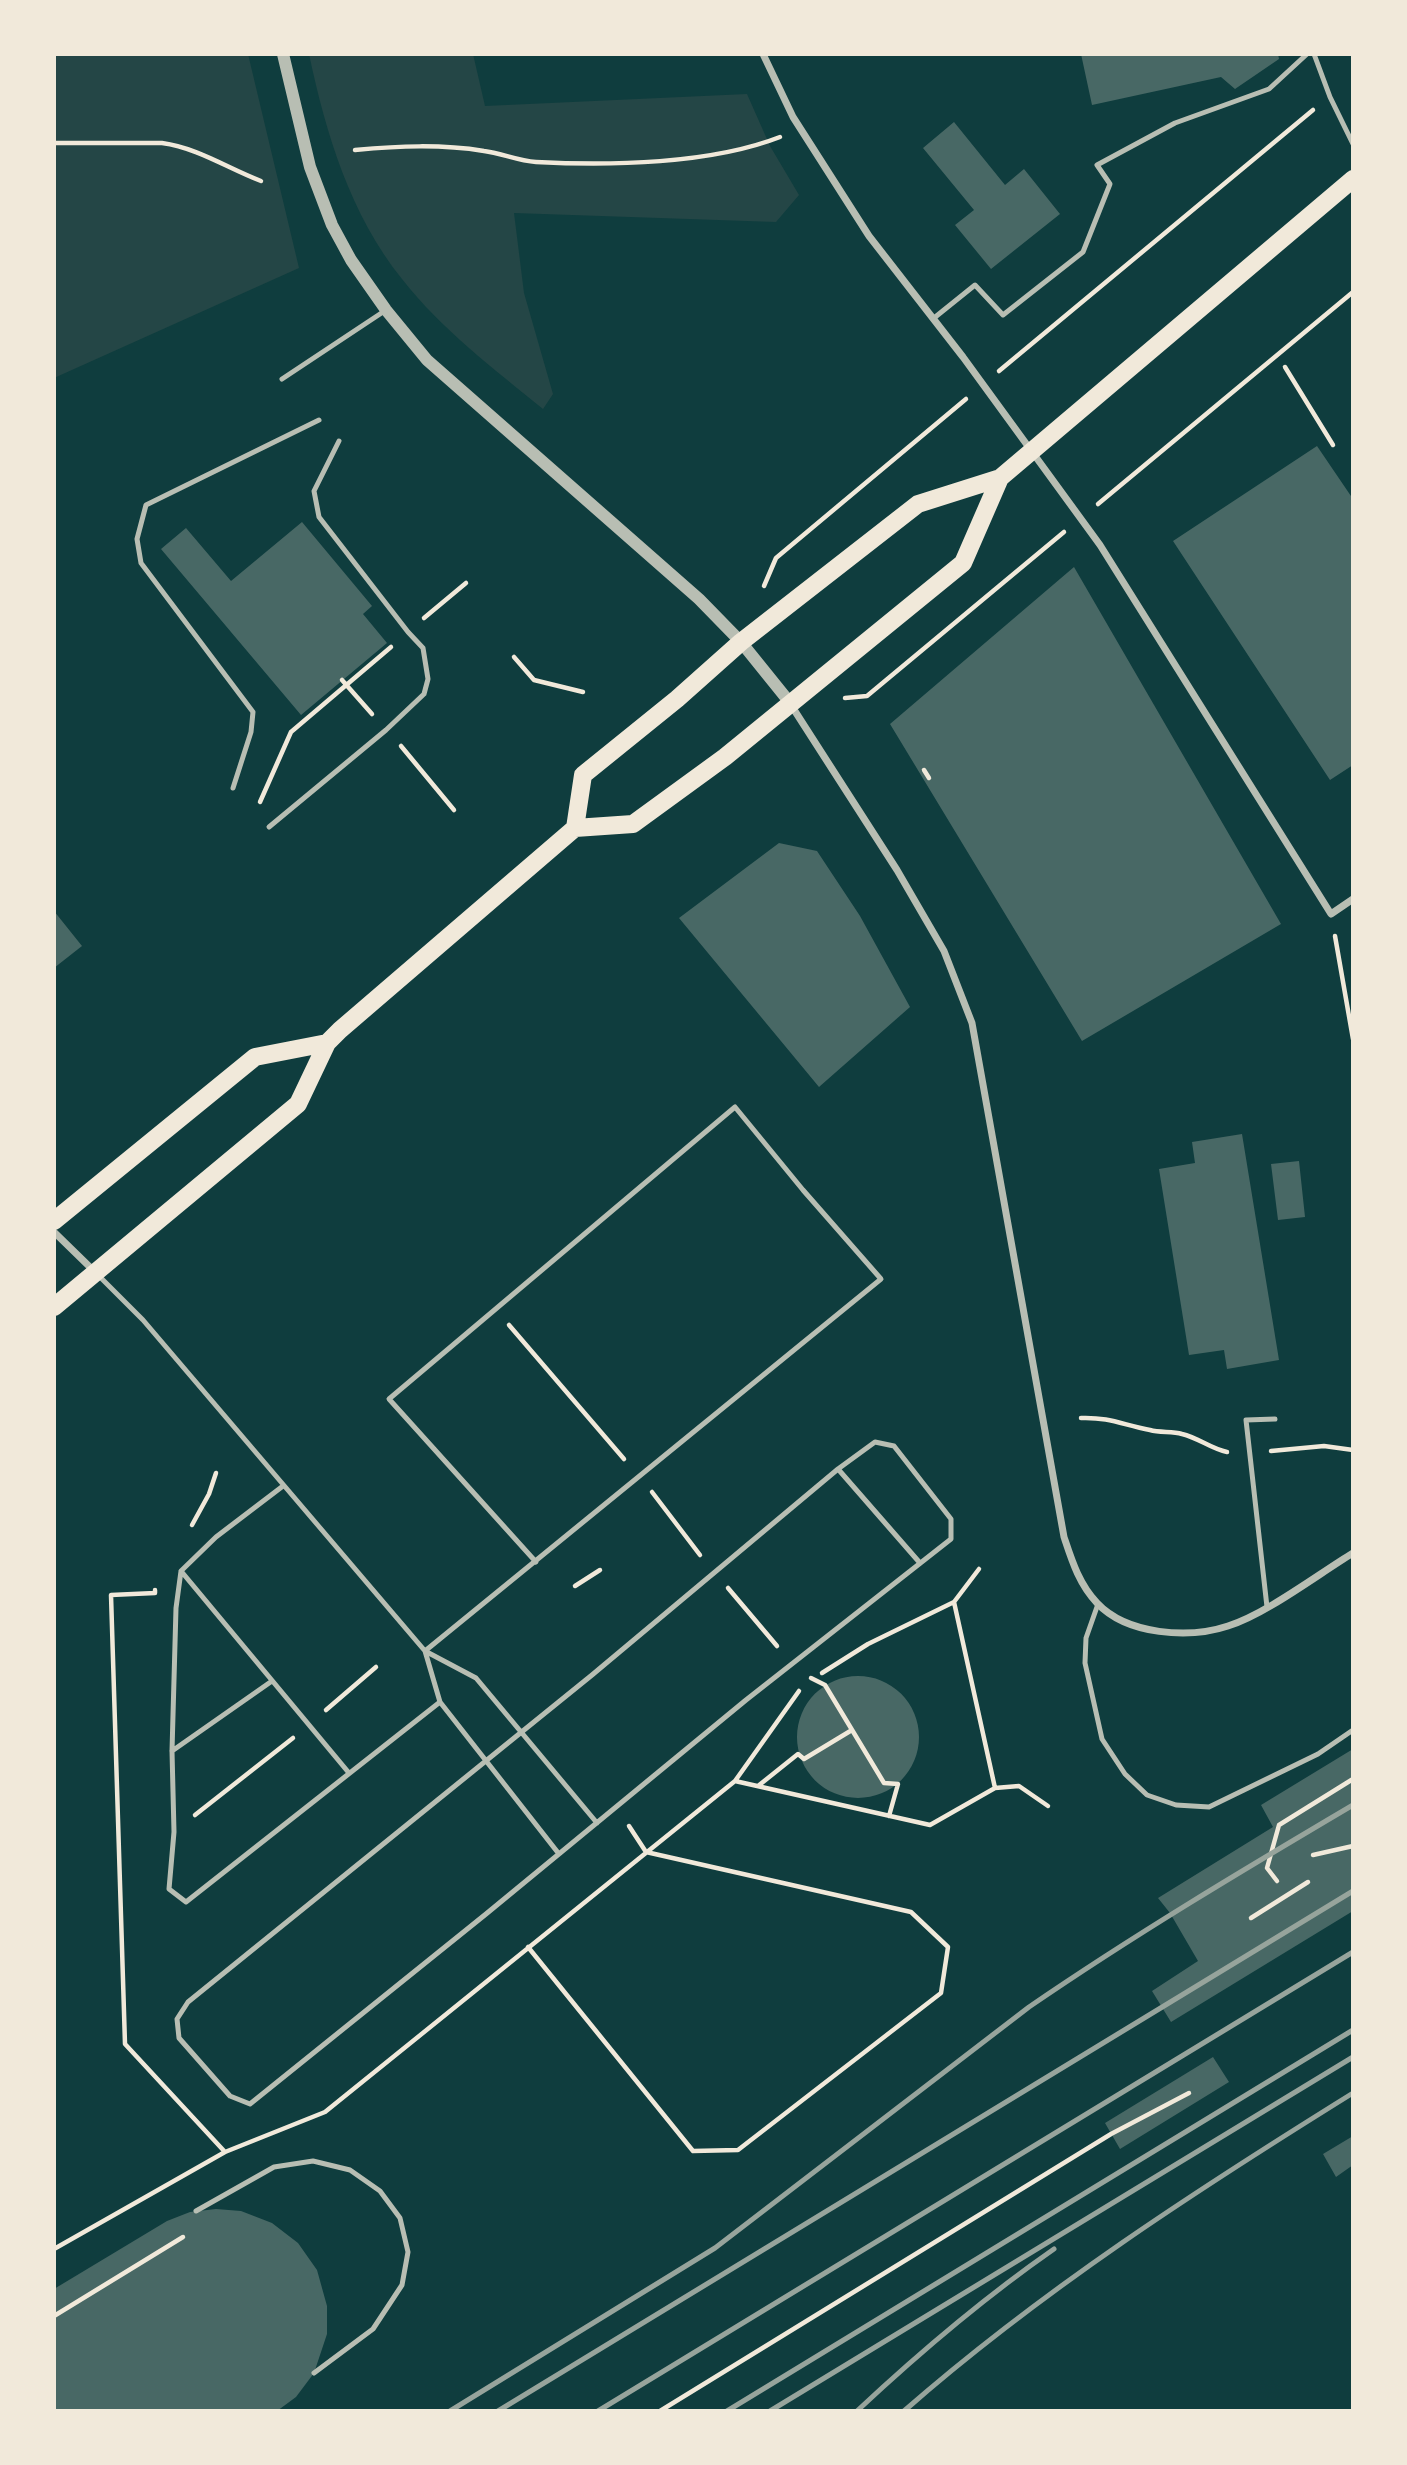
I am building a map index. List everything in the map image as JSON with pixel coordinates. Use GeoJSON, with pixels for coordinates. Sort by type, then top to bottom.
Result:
{"type":"FeatureCollection","features":[{"type":"Feature","properties":{"kind":"main road"},"geometry":{"type":"LineString","coordinates":[[575,828],[583,775],[677,699],[741,642],[918,504],[999,478],[1353,179]]}},
{"type":"Feature","properties":{"kind":"main road"},"geometry":{"type":"LineString","coordinates":[[54,1307],[298,1104],[327,1043],[575,828],[633,824],[725,757],[963,563],[999,478]]}},
{"type":"Feature","properties":{"kind":"main road"},"geometry":{"type":"LineString","coordinates":[[54,1221],[255,1057],[327,1043]]}},
{"type":"Feature","properties":{"kind":"street"},"geometry":{"type":"LineString","coordinates":[[283,54],[310,167],[328,216],[351,260],[386,310],[427,360],[699,599],[741,642],[791,704],[897,870],[944,951],[972,1023],[1064,1536],[1076,1574],[1098,1604],[1128,1623],[1162,1633],[1188,1633],[1229,1626],[1267,1607],[1353,1553]]}},
{"type":"Feature","properties":{"kind":"street"},"geometry":{"type":"LineString","coordinates":[[763,54],[800,129],[869,236],[934,318],[1100,545],[1331,914],[1353,900]]}},
{"type":"Feature","properties":{"kind":"street"},"geometry":{"type":"LineString","coordinates":[[54,1232],[94,1272]]}},
{"type":"Feature","properties":{"kind":"lane"},"geometry":{"type":"LineString","coordinates":[[934,318],[975,285],[1003,315],[1083,252],[1111,184],[1097,165],[1175,123],[1269,89],[1307,54]]}},
{"type":"Feature","properties":{"kind":"lane"},"geometry":{"type":"LineString","coordinates":[[1314,54],[1330,97],[1353,145]]}},
{"type":"Feature","properties":{"kind":"lane"},"geometry":{"type":"LineString","coordinates":[[282,379],[386,310]]}},
{"type":"Feature","properties":{"kind":"lane"},"geometry":{"type":"LineString","coordinates":[[233,788],[251,732],[253,712],[141,563],[137,539],[146,505],[319,420]]}},
{"type":"Feature","properties":{"kind":"lane"},"geometry":{"type":"LineString","coordinates":[[268,827],[386,730],[424,694],[428,679],[423,648],[319,517],[314,491],[338,441]]}},
{"type":"Feature","properties":{"kind":"lane"},"geometry":{"type":"LineString","coordinates":[[425,1651],[536,1562],[881,1279],[735,1107],[389,1399],[536,1562]]}},
{"type":"Feature","properties":{"kind":"lane"},"geometry":{"type":"LineString","coordinates":[[94,1272],[143,1320],[425,1651],[476,1678],[597,1823]]}},
{"type":"Feature","properties":{"kind":"lane"},"geometry":{"type":"LineString","coordinates":[[1267,1607],[1246,1420],[1275,1419]]}},
{"type":"Feature","properties":{"kind":"lane"},"geometry":{"type":"LineString","coordinates":[[875,1441],[894,1446],[951,1519],[951,1539],[920,1563],[746,1700],[250,2104],[230,2096],[179,2038],[177,2019],[188,2002],[592,1675],[875,1441]]}},
{"type":"Feature","properties":{"kind":"lane"},"geometry":{"type":"LineString","coordinates":[[838,1469],[920,1563]]}},
{"type":"Feature","properties":{"kind":"lane"},"geometry":{"type":"LineString","coordinates":[[283,1486],[216,1537],[181,1571],[176,1608],[172,1751],[174,1832],[169,1889],[186,1902],[440,1702]]}},
{"type":"Feature","properties":{"kind":"lane"},"geometry":{"type":"LineString","coordinates":[[181,1571],[349,1773]]}},
{"type":"Feature","properties":{"kind":"lane"},"geometry":{"type":"LineString","coordinates":[[1098,1604],[1086,1638],[1085,1663],[1102,1739],[1125,1774],[1147,1795],[1176,1805],[1209,1807],[1318,1754],[1353,1730]]}},
{"type":"Feature","properties":{"kind":"lane"},"geometry":{"type":"LineString","coordinates":[[425,1651],[440,1702],[559,1854]]}},
{"type":"Feature","properties":{"kind":"lane"},"geometry":{"type":"LineString","coordinates":[[172,1751],[272,1681]]}},
{"type":"Feature","properties":{"kind":"lane"},"geometry":{"type":"LineString","coordinates":[[196,2211],[274,2167],[313,2161],[350,2170],[380,2191],[400,2218],[408,2252],[402,2285],[373,2329],[314,2373]]}},
{"type":"Feature","properties":{"kind":"path"},"geometry":{"type":"LineString","coordinates":[[1021,352],[1210,193],[1330,97]]}},
{"type":"Feature","properties":{"kind":"path"},"geometry":{"type":"LineString","coordinates":[[355,150],[443,145],[533,162],[643,161],[708,156],[756,146],[800,129]]}},
{"type":"Feature","properties":{"kind":"path"},"geometry":{"type":"LineString","coordinates":[[54,143],[178,145],[261,181]]}},
{"type":"Feature","properties":{"kind":"path"},"geometry":{"type":"LineString","coordinates":[[1111,493],[1353,292]]}},
{"type":"Feature","properties":{"kind":"path"},"geometry":{"type":"LineString","coordinates":[[1285,368],[1333,445]]}},
{"type":"Feature","properties":{"kind":"path"},"geometry":{"type":"LineString","coordinates":[[763,590],[776,558],[955,408]]}},
{"type":"Feature","properties":{"kind":"path"},"geometry":{"type":"LineString","coordinates":[[842,698],[867,696],[1047,546]]}},
{"type":"Feature","properties":{"kind":"path"},"geometry":{"type":"LineString","coordinates":[[255,812],[291,732],[466,583]]}},
{"type":"Feature","properties":{"kind":"path"},"geometry":{"type":"LineString","coordinates":[[514,657],[534,680],[583,692]]}},
{"type":"Feature","properties":{"kind":"path"},"geometry":{"type":"LineString","coordinates":[[924,770],[929,778]]}},
{"type":"Feature","properties":{"kind":"path"},"geometry":{"type":"LineString","coordinates":[[1331,914],[1353,1039]]}},
{"type":"Feature","properties":{"kind":"path"},"geometry":{"type":"LineString","coordinates":[[1081,1418],[1114,1419],[1151,1431],[1184,1434],[1224,1452],[1250,1454],[1306,1446],[1353,1450]]}},
{"type":"Feature","properties":{"kind":"path"},"geometry":{"type":"LineString","coordinates":[[191,1527],[209,1494],[216,1473]]}},
{"type":"Feature","properties":{"kind":"path"},"geometry":{"type":"LineString","coordinates":[[54,2249],[225,2152],[325,2112],[735,1781],[806,1684],[868,1644],[954,1602],[979,1569]]}},
{"type":"Feature","properties":{"kind":"path"},"geometry":{"type":"LineString","coordinates":[[575,1586],[600,1570]]}},
{"type":"Feature","properties":{"kind":"path"},"geometry":{"type":"LineString","coordinates":[[157,1581],[155,1593],[111,1595],[125,2044],[225,2152]]}},
{"type":"Feature","properties":{"kind":"path"},"geometry":{"type":"LineString","coordinates":[[954,1602],[995,1788]]}},
{"type":"Feature","properties":{"kind":"path"},"geometry":{"type":"LineString","coordinates":[[174,1832],[309,1725],[376,1667]]}},
{"type":"Feature","properties":{"kind":"path"},"geometry":{"type":"LineString","coordinates":[[825,1685],[884,1783],[898,1784],[889,1816]]}},
{"type":"Feature","properties":{"kind":"path"},"geometry":{"type":"LineString","coordinates":[[758,1786],[798,1754],[804,1759],[852,1730]]}},
{"type":"Feature","properties":{"kind":"path"},"geometry":{"type":"LineString","coordinates":[[1277,1881],[1267,1868],[1279,1825],[1353,1779]]}},
{"type":"Feature","properties":{"kind":"path"},"geometry":{"type":"LineString","coordinates":[[735,1781],[930,1825],[995,1788],[1019,1786],[1048,1806]]}},
{"type":"Feature","properties":{"kind":"path"},"geometry":{"type":"LineString","coordinates":[[527,1947],[693,2151],[738,2150],[941,1993],[948,1947],[911,1912],[646,1852],[623,1816]]}},
{"type":"Feature","properties":{"kind":"path"},"geometry":{"type":"LineString","coordinates":[[1313,1855],[1353,1846]]}},
{"type":"Feature","properties":{"kind":"path"},"geometry":{"type":"LineString","coordinates":[[1251,1918],[1308,1882]]}},
{"type":"Feature","properties":{"kind":"path"},"geometry":{"type":"LineString","coordinates":[[660,2411],[1111,2134],[1189,2093]]}},
{"type":"Feature","properties":{"kind":"path"},"geometry":{"type":"LineString","coordinates":[[54,2316],[183,2236]]}},
{"type":"Feature","properties":{"kind":"shaded area"},"geometry":{"type":"Polygon","coordinates":[[[54,54],[248,54],[299,268],[54,378],[54,54]]]}},
{"type":"Feature","properties":{"kind":"shaded area"},"geometry":{"type":"Polygon","coordinates":[[[309,54],[473,54],[485,106],[747,94],[770,146],[799,195],[776,222],[514,213],[524,293],[553,394],[543,409],[469,348],[434,315],[384,254],[368,228],[342,172],[323,114],[309,54]]]}},
{"type":"Feature","properties":{"kind":"building"},"geometry":{"type":"Polygon","coordinates":[[[1081,54],[1278,54],[1279,59],[1235,89],[1221,77],[1092,105],[1081,54]]]}},
{"type":"Feature","properties":{"kind":"building"},"geometry":{"type":"Polygon","coordinates":[[[954,122],[1005,185],[1024,169],[1060,214],[991,269],[955,225],[974,210],[923,148],[954,122]]]}},
{"type":"Feature","properties":{"kind":"building"},"geometry":{"type":"Polygon","coordinates":[[[1317,446],[1353,499],[1353,765],[1330,780],[1173,541],[1317,446]]]}},
{"type":"Feature","properties":{"kind":"building"},"geometry":{"type":"Polygon","coordinates":[[[302,522],[372,606],[363,614],[387,643],[301,715],[161,549],[186,528],[231,581],[302,522]]]}},
{"type":"Feature","properties":{"kind":"building"},"geometry":{"type":"Polygon","coordinates":[[[1074,567],[1281,924],[1082,1041],[890,724],[1074,567]]]}},
{"type":"Feature","properties":{"kind":"building"},"geometry":{"type":"Polygon","coordinates":[[[779,843],[817,851],[860,916],[910,1007],[819,1087],[679,918],[779,843]]]}},
{"type":"Feature","properties":{"kind":"building"},"geometry":{"type":"Polygon","coordinates":[[[54,911],[82,946],[54,968],[54,911]]]}},
{"type":"Feature","properties":{"kind":"building"},"geometry":{"type":"Polygon","coordinates":[[[1242,1134],[1279,1360],[1227,1369],[1224,1350],[1189,1355],[1159,1169],[1195,1163],[1192,1142],[1242,1134]]]}},
{"type":"Feature","properties":{"kind":"building"},"geometry":{"type":"Polygon","coordinates":[[[1299,1161],[1305,1217],[1278,1220],[1271,1164],[1299,1161]]]}},
{"type":"Feature","properties":{"kind":"building"},"geometry":{"type":"Polygon","coordinates":[[[858,1676],[882,1680],[901,1694],[915,1713],[919,1737],[915,1761],[901,1780],[882,1794],[858,1798],[834,1794],[815,1780],[801,1761],[797,1737],[801,1713],[815,1694],[834,1680],[858,1676]]]}},
{"type":"Feature","properties":{"kind":"building"},"geometry":{"type":"Polygon","coordinates":[[[1353,1749],[1353,1911],[1171,2022],[1152,1991],[1198,1961],[1158,1898],[1273,1827],[1261,1805],[1353,1749]]]}},
{"type":"Feature","properties":{"kind":"building"},"geometry":{"type":"Polygon","coordinates":[[[1213,2057],[1229,2082],[1120,2149],[1105,2123],[1213,2057]]]}},
{"type":"Feature","properties":{"kind":"building"},"geometry":{"type":"Polygon","coordinates":[[[1353,2136],[1353,2165],[1336,2177],[1323,2154],[1353,2136]]]}},
{"type":"Feature","properties":{"kind":"building"},"geometry":{"type":"Polygon","coordinates":[[[216,2209],[241,2211],[272,2223],[298,2243],[317,2270],[327,2306],[327,2334],[314,2373],[296,2397],[277,2411],[54,2411],[54,2289],[167,2221],[190,2212],[216,2209]]]}},
{"type":"Feature","properties":{"kind":"railway"},"geometry":{"type":"LineString","coordinates":[[450,2411],[715,2248],[1029,2007],[1069,1980],[1189,1903],[1353,1805]]}},
{"type":"Feature","properties":{"kind":"railway"},"geometry":{"type":"LineString","coordinates":[[498,2411],[1353,1891]]}},
{"type":"Feature","properties":{"kind":"railway"},"geometry":{"type":"LineString","coordinates":[[598,2411],[1353,1952]]}},
{"type":"Feature","properties":{"kind":"railway"},"geometry":{"type":"LineString","coordinates":[[727,2411],[1353,2030]]}},
{"type":"Feature","properties":{"kind":"railway"},"geometry":{"type":"LineString","coordinates":[[770,2411],[1353,2057]]}},
{"type":"Feature","properties":{"kind":"railway"},"geometry":{"type":"LineString","coordinates":[[904,2411],[1010,2324],[1122,2243],[1353,2093]]}},
{"type":"Feature","properties":{"kind":"railway"},"geometry":{"type":"LineString","coordinates":[[857,2411],[953,2326],[1054,2249]]}}]}
